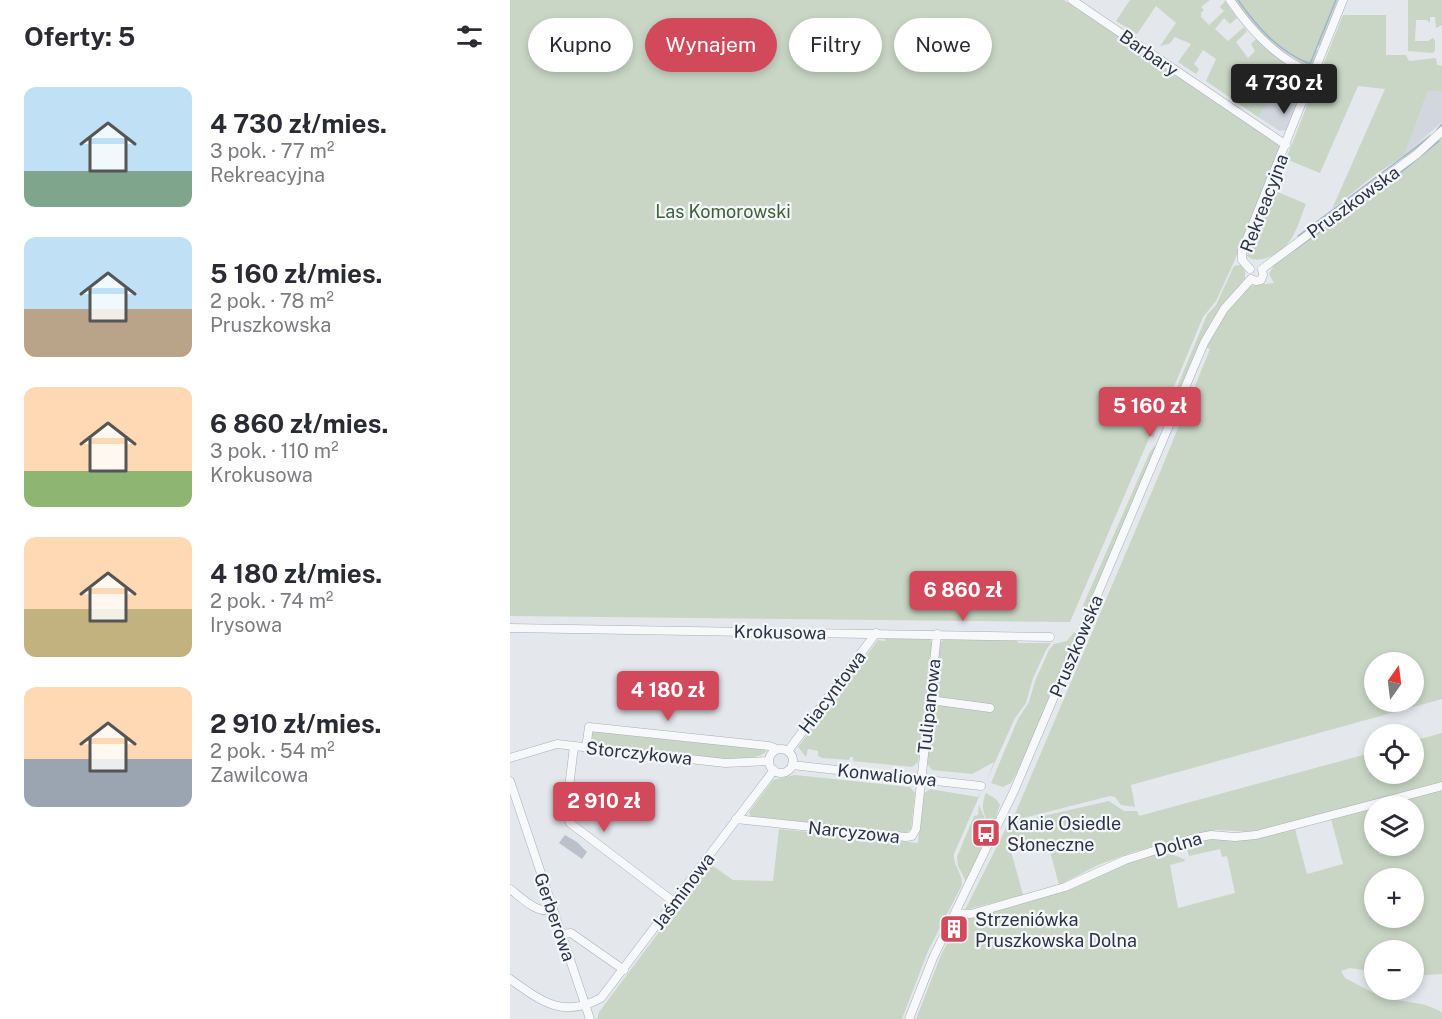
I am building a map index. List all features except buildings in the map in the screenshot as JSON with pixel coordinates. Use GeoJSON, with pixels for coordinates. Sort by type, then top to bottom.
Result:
{"type":"FeatureCollection","features":[{"type":"Feature","properties":{"kind":"street","name":"Barbary"},"geometry":{"type":"LineString","coordinates":[[1072,0],[1286,145]]}},
{"type":"Feature","properties":{"kind":"street"},"geometry":{"type":"LineString","coordinates":[[1230,0],[1245,22],[1269,45],[1284,58],[1314,74]]}},
{"type":"Feature","properties":{"kind":"street","name":"Rekreacyjna"},"geometry":{"type":"LineString","coordinates":[[1251,269],[1242,260],[1241,253],[1343,0]]}},
{"type":"Feature","properties":{"kind":"street","name":"Pruszkowska"},"geometry":{"type":"LineString","coordinates":[[1262,269],[1417,154],[1442,131]]}},
{"type":"Feature","properties":{"kind":"street"},"geometry":{"type":"LineString","coordinates":[[1257,267],[1262,269],[1261,280],[1257,282],[1251,279],[1249,273],[1251,269],[1257,267]]}},
{"type":"Feature","properties":{"kind":"street","name":"Pruszkowska"},"geometry":{"type":"LineString","coordinates":[[909,1019],[933,958],[1010,803],[1204,343],[1224,309],[1251,279]]}},
{"type":"Feature","properties":{"kind":"street","name":"Krokusowa"},"geometry":{"type":"LineString","coordinates":[[510,628],[1050,636]]}},
{"type":"Feature","properties":{"kind":"street","name":"Hiacyntowa"},"geometry":{"type":"LineString","coordinates":[[788,751],[876,633]]}},
{"type":"Feature","properties":{"kind":"street","name":"Tulipanowa"},"geometry":{"type":"LineString","coordinates":[[922,778],[937,634]]}},
{"type":"Feature","properties":{"kind":"street"},"geometry":{"type":"LineString","coordinates":[[930,700],[990,708]]}},
{"type":"Feature","properties":{"kind":"street"},"geometry":{"type":"LineString","coordinates":[[586,748],[589,727],[769,746],[788,751],[792,757],[792,765],[784,772],[774,770],[769,761],[777,749]]}},
{"type":"Feature","properties":{"kind":"street","name":"Storczykowa"},"geometry":{"type":"LineString","coordinates":[[510,758],[552,744],[725,763],[769,761]]}},
{"type":"Feature","properties":{"kind":"street"},"geometry":{"type":"LineString","coordinates":[[574,746],[566,813],[570,823],[674,902]]}},
{"type":"Feature","properties":{"kind":"street","name":"Konwaliowa"},"geometry":{"type":"LineString","coordinates":[[792,765],[981,786]]}},
{"type":"Feature","properties":{"kind":"street","name":"Jaśminowa"},"geometry":{"type":"LineString","coordinates":[[586,1004],[601,998],[624,970],[774,770]]}},
{"type":"Feature","properties":{"kind":"street","name":"Narcyzowa"},"geometry":{"type":"LineString","coordinates":[[736,819],[910,837],[916,831],[922,778]]}},
{"type":"Feature","properties":{"kind":"street","name":"Gerberowa"},"geometry":{"type":"LineString","coordinates":[[510,781],[590,1019]]}},
{"type":"Feature","properties":{"kind":"street","name":"Dolna"},"geometry":{"type":"LineString","coordinates":[[955,913],[971,914],[1065,887],[1125,860],[1191,839],[1211,835],[1235,837],[1257,835],[1442,786]]}},
{"type":"Feature","properties":{"kind":"street"},"geometry":{"type":"LineString","coordinates":[[510,889],[537,908],[545,911],[552,909]]}},
{"type":"Feature","properties":{"kind":"street"},"geometry":{"type":"LineString","coordinates":[[561,934],[571,933],[624,970]]}},
{"type":"Feature","properties":{"kind":"street"},"geometry":{"type":"LineString","coordinates":[[510,979],[551,1006],[564,1008],[586,1004]]}},
{"type":"Feature","properties":{"kind":"shaded area"},"geometry":{"type":"Polygon","coordinates":[[[1283,62],[1303,73],[1306,80],[1286,130],[1280,131],[1258,117],[1274,93],[1267,90],[1283,62]]]}},
{"type":"Feature","properties":{"kind":"shaded area"},"geometry":{"type":"Polygon","coordinates":[[[1428,91],[1442,91],[1442,122],[1403,156],[1428,91]]]}},
{"type":"Feature","properties":{"kind":"green space","name":"Las Komorowski"},"geometry":{"type":"Polygon","coordinates":[[[510,0],[1064,0],[1278,145],[1280,149],[1233,264],[1216,301],[1203,317],[1153,437],[1150,436],[1070,622],[510,616],[510,0]]]}},
{"type":"Feature","properties":{"kind":"green space"},"geometry":{"type":"Polygon","coordinates":[[[1130,0],[1210,0],[1201,7],[1204,10],[1201,17],[1209,25],[1224,11],[1220,7],[1225,1],[1237,18],[1230,24],[1224,18],[1215,29],[1228,41],[1244,27],[1247,31],[1236,42],[1248,58],[1255,51],[1251,44],[1256,39],[1283,62],[1268,90],[1275,93],[1258,117],[1206,81],[1216,59],[1203,50],[1194,64],[1199,69],[1196,74],[1178,62],[1191,44],[1175,37],[1169,44],[1160,46],[1176,23],[1156,6],[1137,34],[1116,21],[1130,0]]]}},
{"type":"Feature","properties":{"kind":"green space"},"geometry":{"type":"Polygon","coordinates":[[[1234,0],[1338,0],[1320,46],[1317,45],[1316,50],[1318,51],[1312,67],[1308,67],[1275,46],[1253,26],[1234,0]]]}},
{"type":"Feature","properties":{"kind":"green space"},"geometry":{"type":"Polygon","coordinates":[[[1408,0],[1442,0],[1442,25],[1436,28],[1435,17],[1430,17],[1430,23],[1427,20],[1416,20],[1415,41],[1428,41],[1433,38],[1435,50],[1433,53],[1408,51],[1408,0]]]}},
{"type":"Feature","properties":{"kind":"green space"},"geometry":{"type":"Polygon","coordinates":[[[1343,15],[1386,15],[1386,55],[1406,55],[1409,61],[1436,58],[1437,65],[1442,66],[1442,91],[1428,91],[1404,155],[1430,134],[1432,138],[1405,159],[1403,156],[1372,177],[1332,209],[1385,89],[1358,86],[1320,173],[1286,159],[1343,15]]]}},
{"type":"Feature","properties":{"kind":"green space"},"geometry":{"type":"Polygon","coordinates":[[[1442,136],[1442,699],[1424,704],[1424,652],[1364,652],[1364,712],[1395,712],[1131,785],[1135,807],[1121,805],[1115,797],[1110,796],[1012,821],[1161,470],[1210,349],[1206,347],[1224,315],[1248,286],[1274,283],[1269,274],[1274,265],[1360,203],[1359,201],[1442,136]]]}},
{"type":"Feature","properties":{"kind":"green space"},"geometry":{"type":"Polygon","coordinates":[[[1273,190],[1306,204],[1296,231],[1288,244],[1277,253],[1264,259],[1252,259],[1247,256],[1248,252],[1273,190]]]}},
{"type":"Feature","properties":{"kind":"green space"},"geometry":{"type":"Polygon","coordinates":[[[1241,265],[1245,271],[1245,279],[1214,317],[1201,340],[1178,396],[1174,394],[1207,315],[1216,305],[1234,266],[1241,265]]]}},
{"type":"Feature","properties":{"kind":"green space"},"geometry":{"type":"Polygon","coordinates":[[[1155,445],[1156,454],[1088,610],[1081,610],[1149,454],[1155,445]]]}},
{"type":"Feature","properties":{"kind":"green space"},"geometry":{"type":"Polygon","coordinates":[[[1074,632],[1077,635],[1031,746],[1011,783],[1003,787],[991,783],[1018,719],[1029,702],[1035,681],[1049,650],[1054,644],[1067,641],[1074,632]]]}},
{"type":"Feature","properties":{"kind":"green space"},"geometry":{"type":"Polygon","coordinates":[[[885,637],[929,638],[932,643],[918,762],[912,767],[853,761],[853,757],[849,760],[822,758],[818,756],[818,751],[808,749],[806,757],[798,747],[878,640],[885,641],[885,637]]]}},
{"type":"Feature","properties":{"kind":"green space"},"geometry":{"type":"Polygon","coordinates":[[[946,638],[1014,638],[1019,643],[1051,643],[1033,678],[1026,703],[1015,718],[986,782],[994,762],[972,774],[932,770],[927,763],[933,708],[939,704],[992,710],[993,705],[938,699],[934,693],[937,670],[941,668],[941,665],[937,665],[939,643],[946,638]]]}},
{"type":"Feature","properties":{"kind":"green space"},"geometry":{"type":"Polygon","coordinates":[[[591,730],[765,748],[766,751],[756,756],[738,759],[713,759],[628,751],[591,746],[589,742],[591,730]]]}},
{"type":"Feature","properties":{"kind":"green space"},"geometry":{"type":"Polygon","coordinates":[[[1442,733],[1442,782],[1390,796],[1364,796],[1364,803],[1255,832],[1216,830],[1136,851],[1098,865],[1059,885],[1048,844],[1011,851],[1023,895],[965,910],[1008,824],[1109,801],[1124,811],[1137,811],[1139,816],[1364,755],[1364,784],[1424,784],[1424,738],[1442,733]]]}},
{"type":"Feature","properties":{"kind":"green space"},"geometry":{"type":"Polygon","coordinates":[[[795,775],[910,787],[915,793],[911,829],[905,834],[751,817],[749,812],[773,780],[795,775]]]}},
{"type":"Feature","properties":{"kind":"green space"},"geometry":{"type":"Polygon","coordinates":[[[930,789],[978,797],[981,792],[954,854],[962,885],[928,951],[902,1019],[597,1019],[599,1012],[710,864],[733,880],[773,881],[779,829],[918,843],[923,794],[930,789]]]}},
{"type":"Feature","properties":{"kind":"green space"},"geometry":{"type":"Polygon","coordinates":[[[1442,790],[1442,974],[1424,975],[1424,940],[1364,940],[1364,970],[1350,968],[1341,971],[1345,978],[1364,988],[1364,1000],[1398,1000],[1422,1004],[1442,1012],[1442,1019],[916,1019],[941,955],[960,918],[1027,900],[1154,853],[1171,854],[1185,861],[1170,865],[1178,908],[1235,893],[1227,856],[1222,857],[1220,849],[1189,856],[1186,847],[1188,843],[1209,838],[1257,839],[1295,829],[1307,874],[1343,864],[1331,819],[1364,811],[1364,856],[1424,856],[1424,796],[1419,796],[1442,790]]]}},
{"type":"Feature","properties":{"kind":"green space"},"geometry":{"type":"Polygon","coordinates":[[[986,793],[996,799],[1000,805],[995,820],[991,824],[983,810],[986,793]]]}},
{"type":"Feature","properties":{"kind":"green space"},"geometry":{"type":"Polygon","coordinates":[[[979,805],[989,828],[984,834],[986,841],[966,882],[958,866],[957,857],[974,816],[978,815],[979,805]]]}},
{"type":"Feature","properties":{"kind":"waterway"},"geometry":{"type":"LineString","coordinates":[[1238,0],[1270,38],[1288,53],[1310,64],[1336,0]]}},
{"type":"Feature","properties":{"kind":"waterway"},"geometry":{"type":"LineString","coordinates":[[1437,130],[1442,124]]}},
{"type":"Feature","properties":{"kind":"waterway"},"geometry":{"type":"LineString","coordinates":[[1298,236],[1431,136]]}},
{"type":"Feature","properties":{"kind":"waterway"},"geometry":{"type":"LineString","coordinates":[[1296,249],[1400,173],[1439,141]]}},
{"type":"Feature","properties":{"kind":"place","name":"Kanie Osiedle Słoneczne"},"geometry":{"type":"Point","coordinates":[986,833]}},
{"type":"Feature","properties":{"kind":"place","name":"Strzeniówka Pruszkowska Dolna"},"geometry":{"type":"Point","coordinates":[954,929]}}]}
